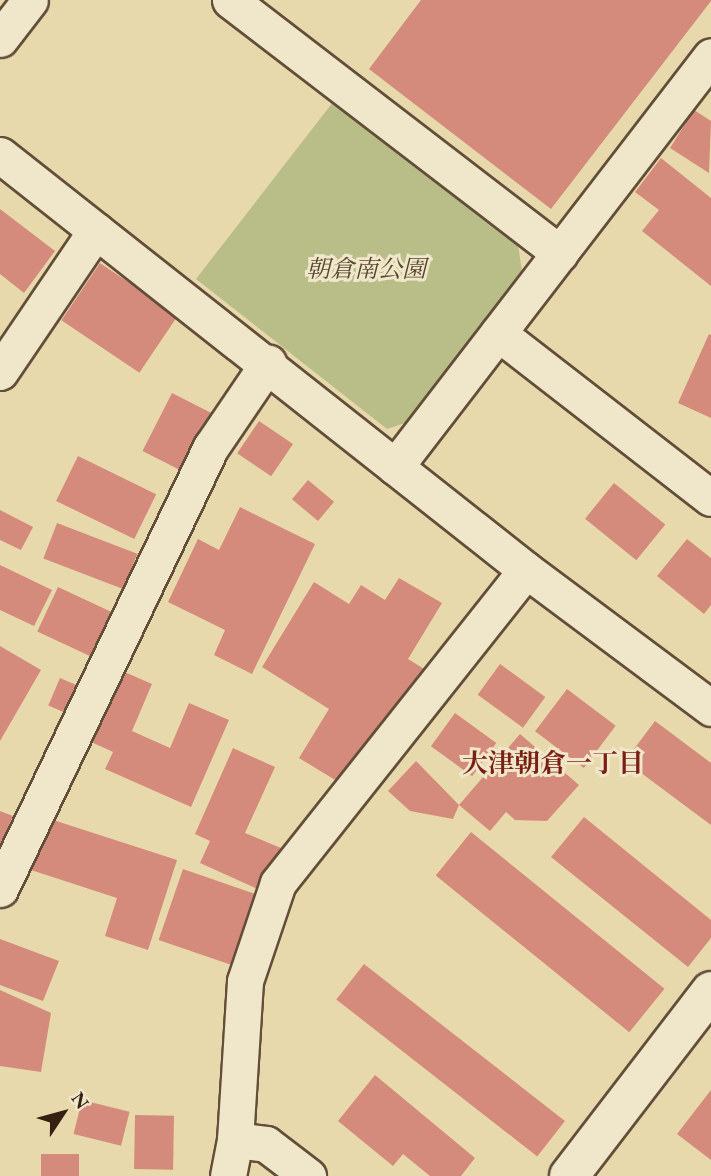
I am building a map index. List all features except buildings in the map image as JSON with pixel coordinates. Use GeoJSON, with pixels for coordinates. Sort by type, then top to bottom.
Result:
{"type":"FeatureCollection","features":[{"type":"Feature","properties":{"kind":"street"},"geometry":{"type":"LineString","coordinates":[[0,39],[30,0]]}},
{"type":"Feature","properties":{"kind":"street"},"geometry":{"type":"LineString","coordinates":[[230,0],[560,253]]}},
{"type":"Feature","properties":{"kind":"street"},"geometry":{"type":"LineString","coordinates":[[395,467],[711,56]]}},
{"type":"Feature","properties":{"kind":"street"},"geometry":{"type":"LineString","coordinates":[[0,155],[268,363],[526,570],[711,708]]}},
{"type":"Feature","properties":{"kind":"street"},"geometry":{"type":"LineString","coordinates":[[0,372],[96,230]]}},
{"type":"Feature","properties":{"kind":"street"},"geometry":{"type":"LineString","coordinates":[[498,333],[711,498]]}},
{"type":"Feature","properties":{"kind":"street"},"geometry":{"type":"LineString","coordinates":[[0,889],[211,447],[268,363]]}},
{"type":"Feature","properties":{"kind":"street"},"geometry":{"type":"LineString","coordinates":[[228,1176],[235,1140],[245,981],[278,883],[526,570]]}},
{"type":"Feature","properties":{"kind":"street"},"geometry":{"type":"LineString","coordinates":[[569,1176],[711,991]]}},
{"type":"Feature","properties":{"kind":"street"},"geometry":{"type":"LineString","coordinates":[[235,1140],[266,1144],[308,1176]]}},
{"type":"Feature","properties":{"kind":"green space","name":"朝倉南公園"},"geometry":{"type":"Polygon","coordinates":[[[333,102],[518,245],[522,271],[405,423],[387,429],[196,279],[333,102]]]}},
{"type":"Feature","properties":{"kind":"district","name":"大津朝倉一丁目"},"geometry":{"type":"Point","coordinates":[553,764]}}]}
